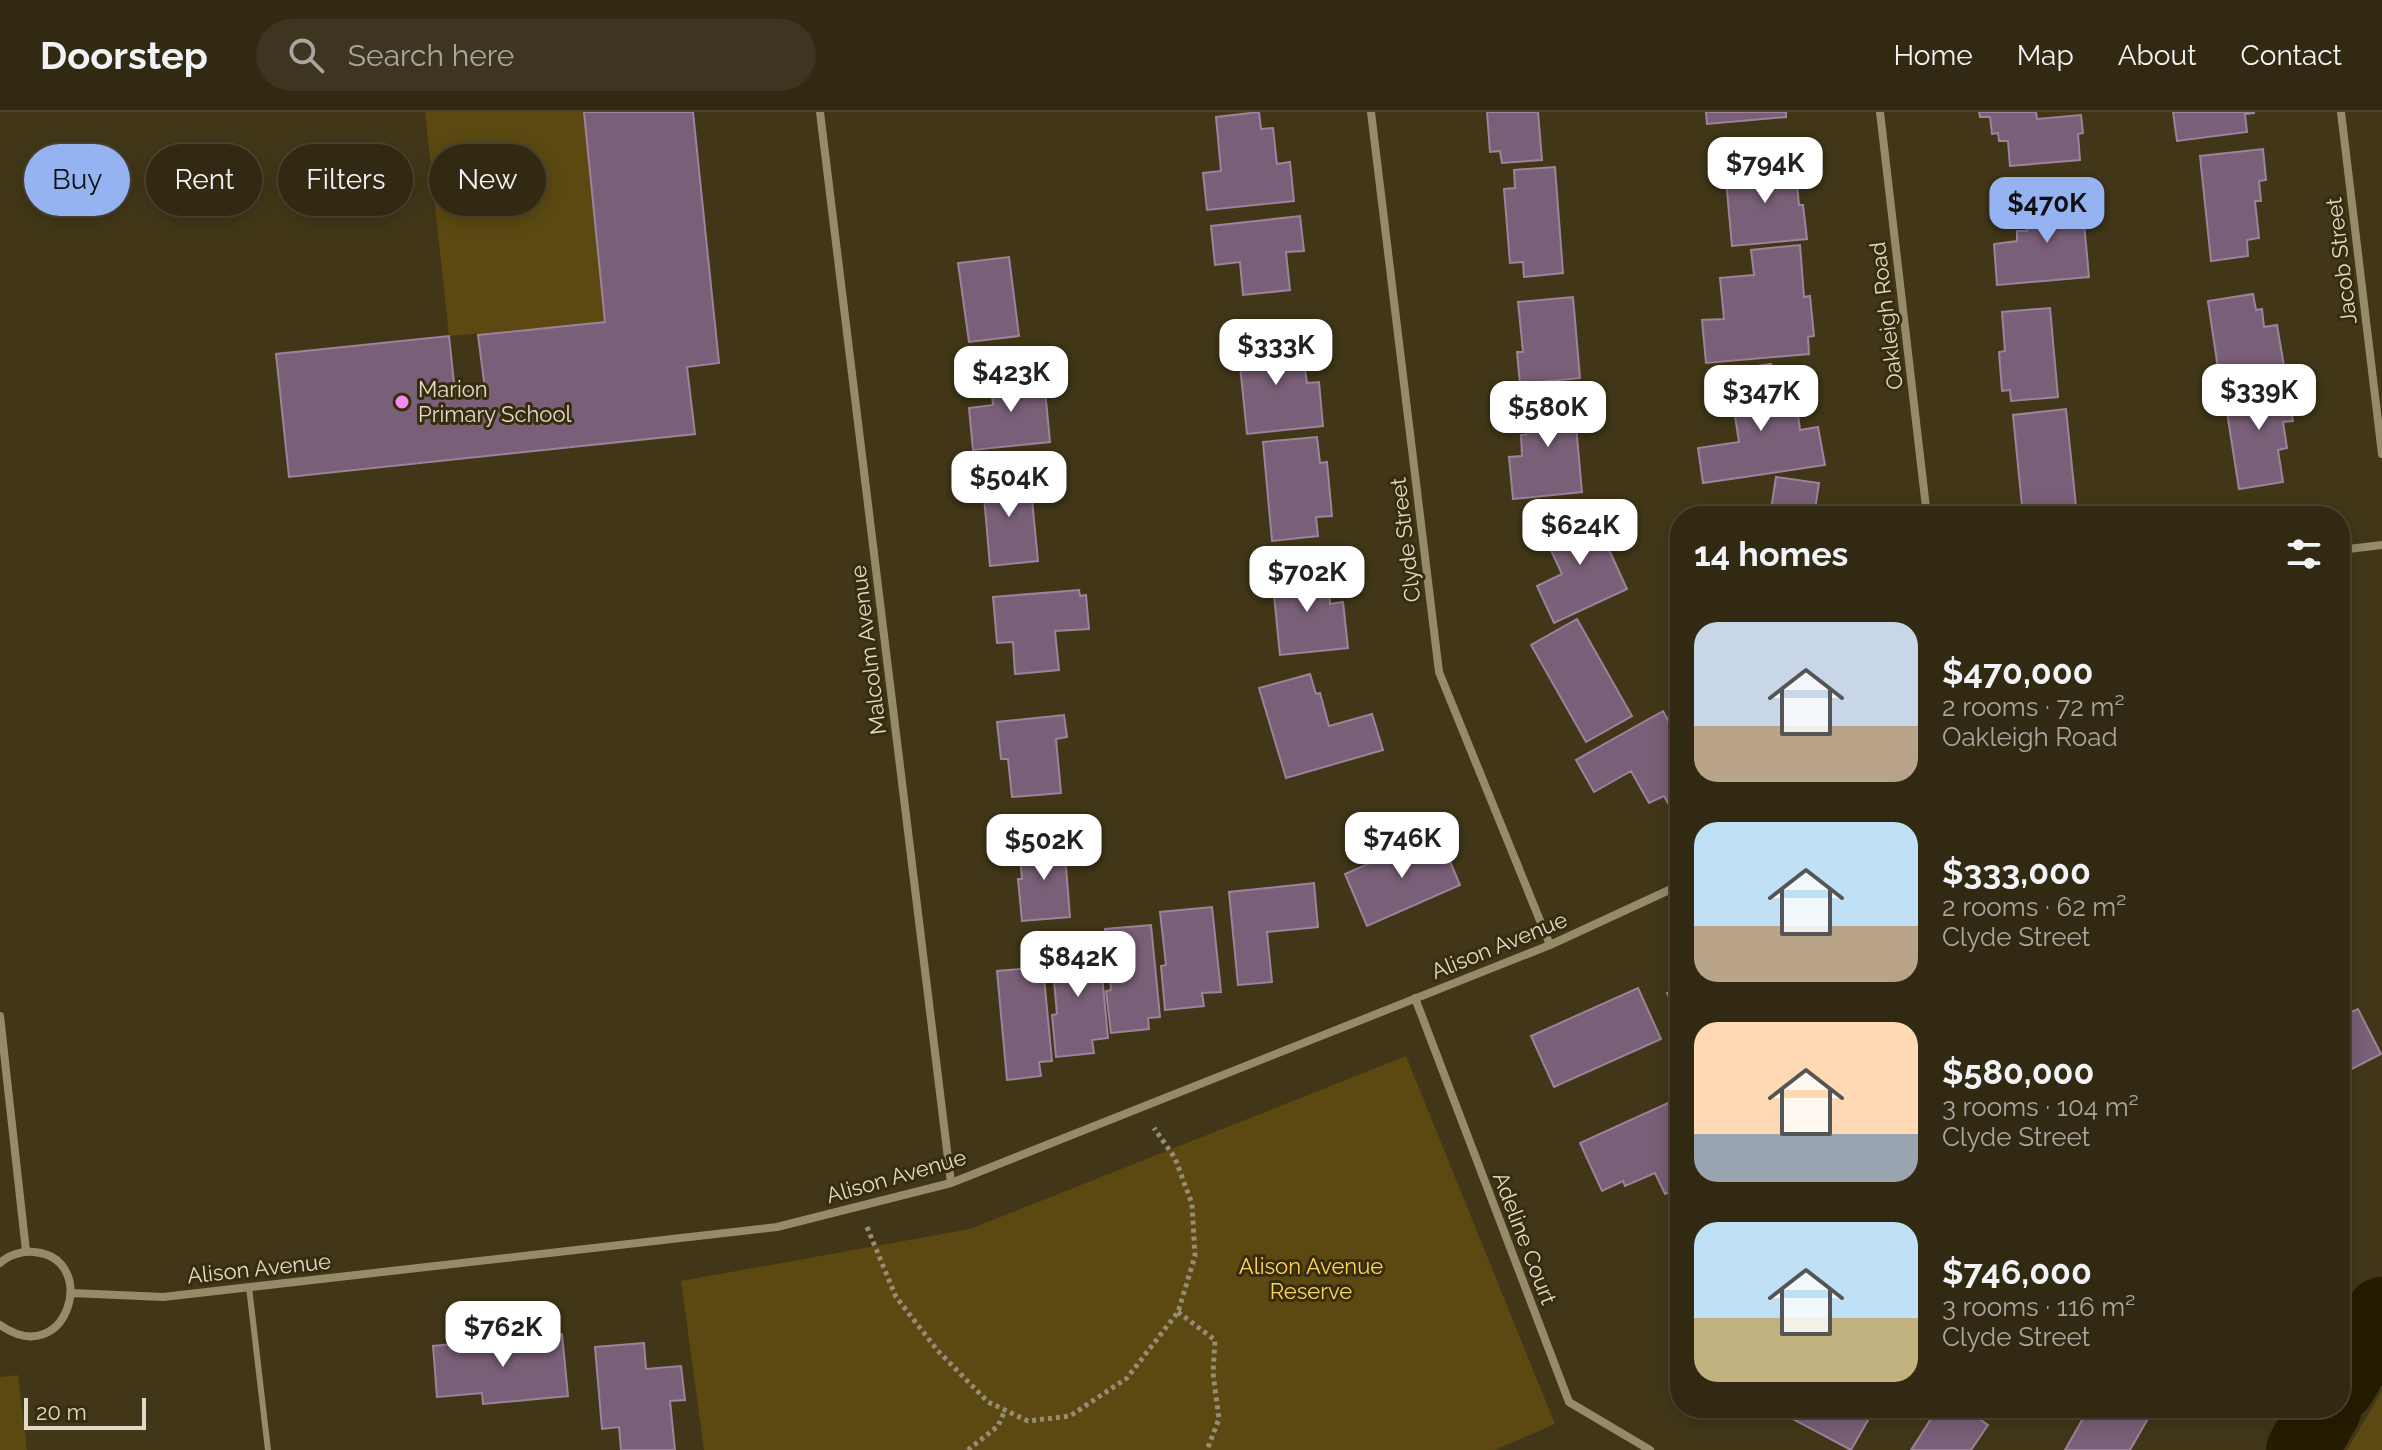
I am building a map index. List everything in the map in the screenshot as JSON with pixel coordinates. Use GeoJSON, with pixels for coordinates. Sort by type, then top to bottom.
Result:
{"type":"FeatureCollection","features":[{"type":"Feature","properties":{"kind":"street","name":"Malcolm Avenue"},"geometry":{"type":"LineString","coordinates":[[820,112],[951,1183]]}},
{"type":"Feature","properties":{"kind":"street","name":"Clyde Street"},"geometry":{"type":"LineString","coordinates":[[1371,112],[1439,672],[1550,945]]}},
{"type":"Feature","properties":{"kind":"street","name":"Oakleigh Road"},"geometry":{"type":"LineString","coordinates":[[1880,112],[1926,506]]}},
{"type":"Feature","properties":{"kind":"street","name":"Jacob Street"},"geometry":{"type":"LineString","coordinates":[[2341,112],[2382,454]]}},
{"type":"Feature","properties":{"kind":"street"},"geometry":{"type":"LineString","coordinates":[[2350,549],[2382,545]]}},
{"type":"Feature","properties":{"kind":"street","name":"Alison Avenue"},"geometry":{"type":"LineString","coordinates":[[72,1293],[163,1297],[777,1227],[951,1183],[1550,945],[1670,890]]}},
{"type":"Feature","properties":{"kind":"street","name":"Adeline Court"},"geometry":{"type":"LineString","coordinates":[[1415,998],[1569,1402],[1650,1450]]}},
{"type":"Feature","properties":{"kind":"street"},"geometry":{"type":"LineString","coordinates":[[0,1016],[26,1251]]}},
{"type":"Feature","properties":{"kind":"street"},"geometry":{"type":"LineString","coordinates":[[0,1263],[26,1251],[39,1252],[62,1267],[72,1293],[65,1317],[55,1328],[38,1336],[25,1337],[0,1325]]}},
{"type":"Feature","properties":{"kind":"lane"},"geometry":{"type":"LineString","coordinates":[[249,1287],[268,1450]]}},
{"type":"Feature","properties":{"kind":"path"},"geometry":{"type":"LineString","coordinates":[[858,1206],[896,1297],[938,1351],[988,1402],[1028,1421],[1070,1416],[1127,1378],[1178,1312],[1195,1256],[1192,1204],[1175,1158],[1139,1108]]}},
{"type":"Feature","properties":{"kind":"path"},"geometry":{"type":"LineString","coordinates":[[1178,1312],[1215,1340],[1213,1373],[1219,1419],[1207,1450]]}},
{"type":"Feature","properties":{"kind":"path"},"geometry":{"type":"LineString","coordinates":[[968,1450],[998,1426],[1005,1410]]}},
{"type":"Feature","properties":{"kind":"green space"},"geometry":{"type":"Polygon","coordinates":[[[425,112],[584,112],[605,322],[449,336],[436,216],[546,216],[546,144],[429,144],[429,149],[425,112]]]}},
{"type":"Feature","properties":{"kind":"green space","name":"Alison Avenue Reserve"},"geometry":{"type":"Polygon","coordinates":[[[1406,1056],[1555,1424],[1495,1450],[704,1450],[681,1281],[970,1229],[1406,1056]]]}},
{"type":"Feature","properties":{"kind":"green space"},"geometry":{"type":"Polygon","coordinates":[[[18,1375],[27,1450],[0,1450],[0,1377],[18,1375]]]}},
{"type":"Feature","properties":{"kind":"green space"},"geometry":{"type":"Polygon","coordinates":[[[2382,1391],[2382,1450],[2347,1450],[2382,1391]]]}},
{"type":"Feature","properties":{"kind":"building"},"geometry":{"type":"Polygon","coordinates":[[[584,112],[693,112],[719,363],[687,367],[695,434],[289,477],[276,354],[449,336],[455,392],[485,389],[478,335],[605,322],[584,112]]]}},
{"type":"Feature","properties":{"kind":"building"},"geometry":{"type":"Polygon","coordinates":[[[1259,112],[1261,129],[1273,128],[1277,164],[1290,162],[1294,201],[1207,210],[1203,173],[1221,171],[1216,117],[1259,112]]]}},
{"type":"Feature","properties":{"kind":"building"},"geometry":{"type":"Polygon","coordinates":[[[1487,112],[1538,112],[1542,160],[1502,163],[1500,151],[1490,152],[1487,112]]]}},
{"type":"Feature","properties":{"kind":"building"},"geometry":{"type":"Polygon","coordinates":[[[1706,112],[1786,112],[1786,117],[1707,124],[1706,112]]]}},
{"type":"Feature","properties":{"kind":"building"},"geometry":{"type":"Polygon","coordinates":[[[1979,112],[2036,112],[2037,119],[2081,115],[2083,133],[2078,134],[2080,160],[2010,166],[2008,141],[1999,141],[1998,133],[1992,134],[1990,117],[1980,117],[1979,112]]]}},
{"type":"Feature","properties":{"kind":"building"},"geometry":{"type":"Polygon","coordinates":[[[2173,112],[2254,113],[2245,114],[2247,132],[2177,141],[2173,112]]]}},
{"type":"Feature","properties":{"kind":"building"},"geometry":{"type":"Polygon","coordinates":[[[2263,149],[2266,180],[2259,181],[2261,201],[2255,201],[2259,238],[2247,240],[2248,256],[2211,261],[2200,156],[2263,149]]]}},
{"type":"Feature","properties":{"kind":"building"},"geometry":{"type":"Polygon","coordinates":[[[1795,163],[1799,205],[1803,205],[1807,239],[1732,246],[1725,169],[1795,163]]]}},
{"type":"Feature","properties":{"kind":"building"},"geometry":{"type":"Polygon","coordinates":[[[1555,167],[1563,273],[1524,277],[1523,262],[1510,263],[1504,189],[1515,188],[1514,170],[1555,167]]]}},
{"type":"Feature","properties":{"kind":"building"},"geometry":{"type":"Polygon","coordinates":[[[2081,190],[2089,277],[1997,285],[1994,244],[2017,241],[2017,231],[2027,231],[2025,213],[2051,211],[2050,193],[2081,190]]]}},
{"type":"Feature","properties":{"kind":"building"},"geometry":{"type":"Polygon","coordinates":[[[1300,216],[1304,251],[1286,252],[1290,290],[1243,295],[1240,262],[1215,265],[1211,226],[1300,216]]]}},
{"type":"Feature","properties":{"kind":"building"},"geometry":{"type":"Polygon","coordinates":[[[1800,245],[1804,297],[1810,296],[1814,336],[1808,337],[1809,354],[1706,363],[1702,320],[1724,319],[1720,278],[1754,275],[1751,250],[1800,245]]]}},
{"type":"Feature","properties":{"kind":"building"},"geometry":{"type":"Polygon","coordinates":[[[1009,257],[1019,336],[969,342],[958,263],[1009,257]]]}},
{"type":"Feature","properties":{"kind":"building"},"geometry":{"type":"Polygon","coordinates":[[[2253,294],[2256,310],[2262,309],[2264,327],[2277,325],[2285,372],[2220,382],[2208,301],[2253,294]]]}},
{"type":"Feature","properties":{"kind":"building"},"geometry":{"type":"Polygon","coordinates":[[[1573,297],[1580,378],[1520,384],[1517,352],[1523,352],[1518,302],[1573,297]]]}},
{"type":"Feature","properties":{"kind":"building"},"geometry":{"type":"Polygon","coordinates":[[[2050,308],[2058,397],[2011,401],[2010,390],[2002,391],[1999,352],[2005,351],[2002,312],[2050,308]]]}},
{"type":"Feature","properties":{"kind":"building"},"geometry":{"type":"Polygon","coordinates":[[[1276,332],[1277,343],[1286,342],[1288,364],[1304,362],[1307,383],[1319,382],[1323,426],[1247,434],[1237,336],[1276,332]]]}},
{"type":"Feature","properties":{"kind":"building"},"geometry":{"type":"Polygon","coordinates":[[[1771,364],[1777,409],[1797,407],[1800,430],[1818,427],[1825,465],[1703,483],[1698,448],[1739,442],[1728,370],[1771,364]]]}},
{"type":"Feature","properties":{"kind":"building"},"geometry":{"type":"Polygon","coordinates":[[[1029,369],[1031,391],[1045,390],[1050,442],[973,450],[969,408],[993,405],[990,373],[1029,369]]]}},
{"type":"Feature","properties":{"kind":"building"},"geometry":{"type":"Polygon","coordinates":[[[2287,382],[2293,421],[2283,422],[2287,448],[2278,450],[2283,482],[2239,489],[2224,393],[2287,382]]]}},
{"type":"Feature","properties":{"kind":"building"},"geometry":{"type":"Polygon","coordinates":[[[1573,392],[1582,492],[1513,499],[1509,457],[1522,456],[1521,435],[1526,435],[1523,396],[1573,392]]]}},
{"type":"Feature","properties":{"kind":"building"},"geometry":{"type":"Polygon","coordinates":[[[2066,409],[2076,506],[2022,506],[2013,415],[2066,409]]]}},
{"type":"Feature","properties":{"kind":"building"},"geometry":{"type":"Polygon","coordinates":[[[1317,437],[1320,463],[1327,462],[1332,516],[1316,517],[1318,536],[1272,541],[1263,442],[1317,437]]]}},
{"type":"Feature","properties":{"kind":"building"},"geometry":{"type":"Polygon","coordinates":[[[1015,469],[1016,480],[1030,479],[1038,561],[990,566],[982,473],[1015,469]]]}},
{"type":"Feature","properties":{"kind":"building"},"geometry":{"type":"Polygon","coordinates":[[[1776,477],[1819,483],[1816,506],[1772,506],[1776,477]]]}},
{"type":"Feature","properties":{"kind":"building"},"geometry":{"type":"Polygon","coordinates":[[[1589,506],[1627,589],[1554,623],[1537,586],[1562,574],[1549,546],[1556,543],[1548,525],[1589,506]]]}},
{"type":"Feature","properties":{"kind":"building"},"geometry":{"type":"Polygon","coordinates":[[[1321,570],[1323,585],[1329,584],[1330,604],[1343,602],[1348,648],[1280,655],[1272,575],[1321,570]]]}},
{"type":"Feature","properties":{"kind":"building"},"geometry":{"type":"Polygon","coordinates":[[[1079,590],[1080,596],[1086,595],[1089,629],[1055,631],[1059,670],[1015,674],[1013,642],[997,643],[993,597],[1079,590]]]}},
{"type":"Feature","properties":{"kind":"building"},"geometry":{"type":"Polygon","coordinates":[[[1577,619],[1632,716],[1586,742],[1531,645],[1577,619]]]}},
{"type":"Feature","properties":{"kind":"building"},"geometry":{"type":"Polygon","coordinates":[[[1310,674],[1316,694],[1320,693],[1329,726],[1372,714],[1383,750],[1286,778],[1259,688],[1310,674]]]}},
{"type":"Feature","properties":{"kind":"building"},"geometry":{"type":"Polygon","coordinates":[[[1663,711],[1670,724],[1670,807],[1664,796],[1649,803],[1631,771],[1594,792],[1576,760],[1663,711]]]}},
{"type":"Feature","properties":{"kind":"building"},"geometry":{"type":"Polygon","coordinates":[[[1064,715],[1067,737],[1056,739],[1061,793],[1012,797],[1008,759],[1001,759],[997,722],[1064,715]]]}},
{"type":"Feature","properties":{"kind":"building"},"geometry":{"type":"Polygon","coordinates":[[[1438,833],[1460,885],[1367,926],[1345,874],[1438,833]]]}},
{"type":"Feature","properties":{"kind":"building"},"geometry":{"type":"Polygon","coordinates":[[[1064,841],[1070,917],[1022,921],[1019,845],[1064,841]]]}},
{"type":"Feature","properties":{"kind":"building"},"geometry":{"type":"Polygon","coordinates":[[[1314,883],[1318,927],[1267,932],[1272,982],[1238,985],[1229,892],[1314,883]]]}},
{"type":"Feature","properties":{"kind":"building"},"geometry":{"type":"Polygon","coordinates":[[[1212,907],[1221,992],[1202,993],[1204,1006],[1165,1010],[1161,966],[1166,965],[1160,912],[1212,907]]]}},
{"type":"Feature","properties":{"kind":"building"},"geometry":{"type":"Polygon","coordinates":[[[1151,925],[1160,1017],[1148,1018],[1149,1029],[1111,1033],[1106,991],[1111,990],[1105,929],[1151,925]]]}},
{"type":"Feature","properties":{"kind":"building"},"geometry":{"type":"Polygon","coordinates":[[[1099,943],[1108,1038],[1092,1040],[1094,1053],[1056,1057],[1052,1015],[1057,1014],[1051,948],[1099,943]]]}},
{"type":"Feature","properties":{"kind":"building"},"geometry":{"type":"Polygon","coordinates":[[[1043,967],[1052,1061],[1039,1062],[1041,1076],[1007,1080],[997,971],[1043,967]]]}},
{"type":"Feature","properties":{"kind":"building"},"geometry":{"type":"Polygon","coordinates":[[[1638,988],[1661,1039],[1554,1087],[1531,1036],[1638,988]]]}},
{"type":"Feature","properties":{"kind":"building"},"geometry":{"type":"Polygon","coordinates":[[[2358,1009],[2381,1054],[2350,1070],[2350,1013],[2358,1009]]]}},
{"type":"Feature","properties":{"kind":"building"},"geometry":{"type":"Polygon","coordinates":[[[1670,1102],[1670,1192],[1665,1194],[1655,1173],[1625,1186],[1623,1181],[1602,1191],[1580,1143],[1670,1102]]]}},
{"type":"Feature","properties":{"kind":"building"},"geometry":{"type":"Polygon","coordinates":[[[562,1334],[568,1396],[483,1404],[482,1393],[437,1397],[433,1346],[562,1334]]]}},
{"type":"Feature","properties":{"kind":"building"},"geometry":{"type":"Polygon","coordinates":[[[644,1343],[646,1369],[681,1366],[685,1400],[670,1401],[675,1450],[621,1450],[619,1427],[602,1429],[595,1347],[644,1343]]]}},
{"type":"Feature","properties":{"kind":"building"},"geometry":{"type":"Polygon","coordinates":[[[1791,1418],[1869,1418],[1851,1450],[1791,1418]]]}},
{"type":"Feature","properties":{"kind":"building"},"geometry":{"type":"Polygon","coordinates":[[[1932,1418],[1982,1418],[1988,1425],[1971,1450],[1911,1450],[1932,1418]]]}},
{"type":"Feature","properties":{"kind":"building"},"geometry":{"type":"Polygon","coordinates":[[[2083,1418],[2148,1418],[2130,1450],[2065,1450],[2083,1418]]]}},
{"type":"Feature","properties":{"kind":"waterway"},"geometry":{"type":"LineString","coordinates":[[2350,1368],[2382,1313]]}},
{"type":"Feature","properties":{"kind":"waterway"},"geometry":{"type":"LineString","coordinates":[[2302,1450],[2320,1418]]}},
{"type":"Feature","properties":{"kind":"place","name":"Marion Primary School"},"geometry":{"type":"Point","coordinates":[402,402]}}]}
